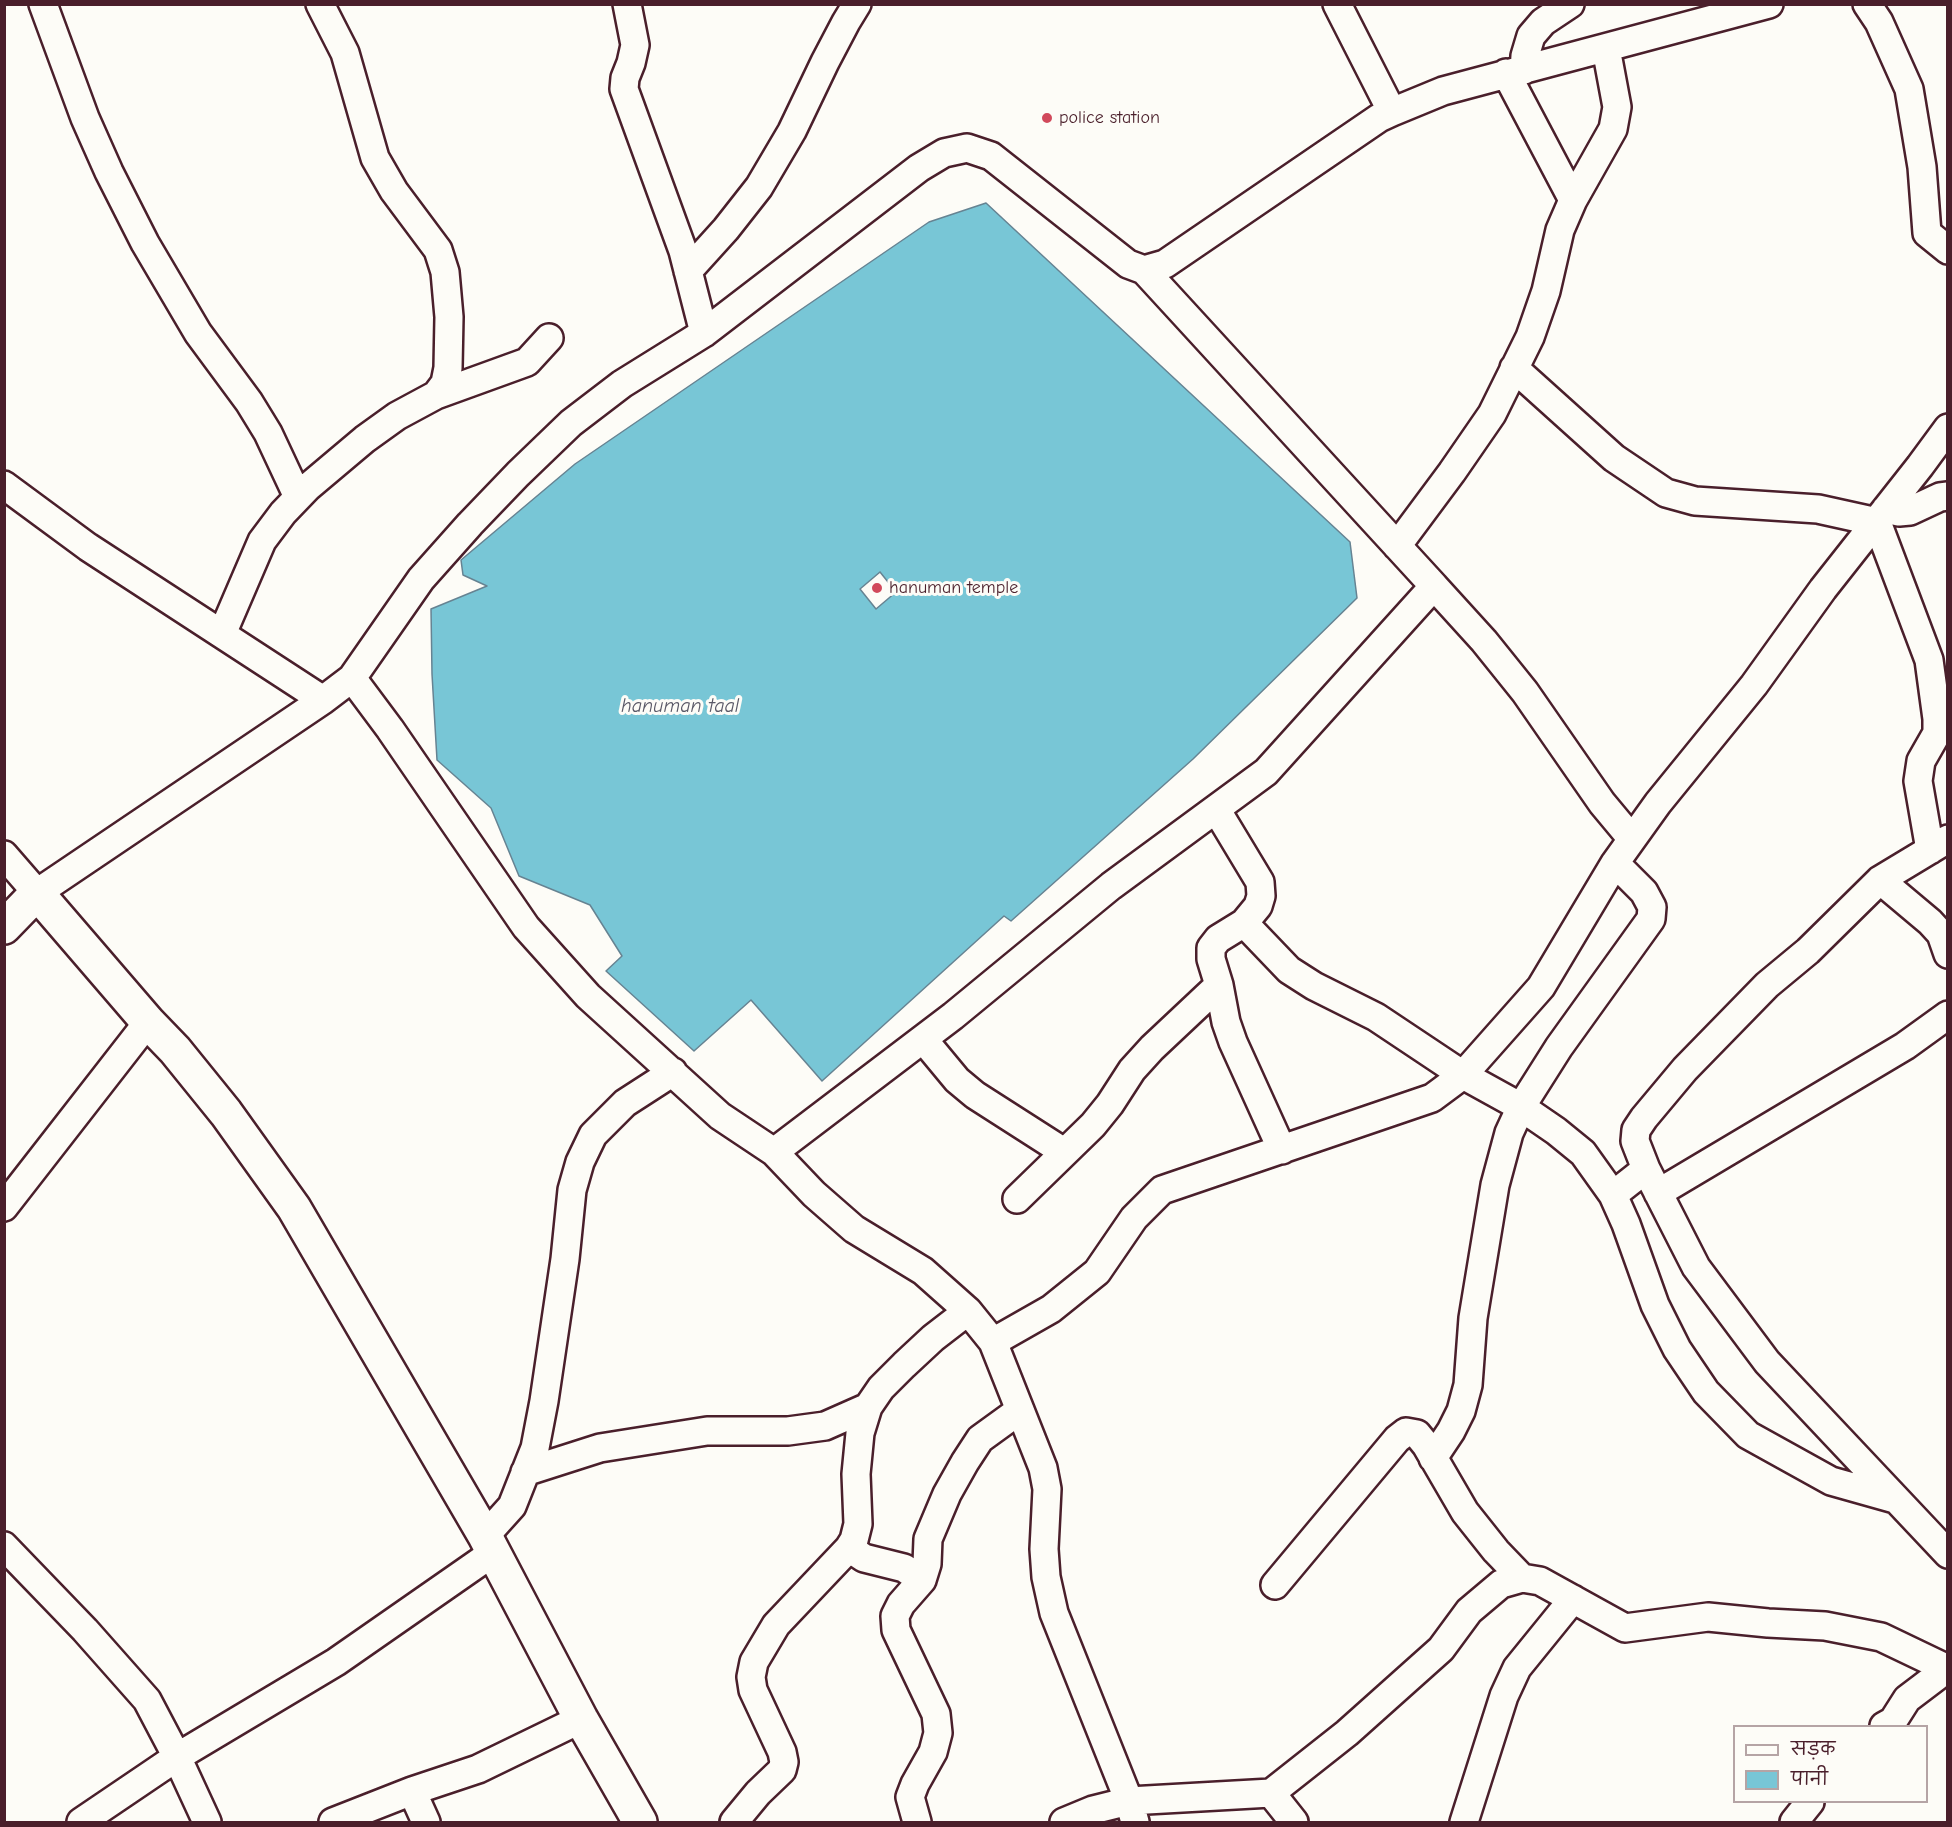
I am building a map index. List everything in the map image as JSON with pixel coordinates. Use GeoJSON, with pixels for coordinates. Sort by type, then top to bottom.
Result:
{"type":"FeatureCollection","features":[{"type":"Feature","properties":{"kind":"main road"},"geometry":{"type":"LineString","coordinates":[[4,927],[37,893],[175,1050],[226,1113],[294,1208],[490,1544],[581,1719],[640,1822]]}},
{"type":"Feature","properties":{"kind":"street"},"geometry":{"type":"LineString","coordinates":[[43,4],[85,118],[145,243],[198,333],[259,417],[298,496]]}},
{"type":"Feature","properties":{"kind":"street"},"geometry":{"type":"LineString","coordinates":[[320,4],[345,53],[375,158],[394,191],[438,250],[445,272],[449,317],[448,368],[445,383],[436,396]]}},
{"type":"Feature","properties":{"kind":"street"},"geometry":{"type":"LineString","coordinates":[[627,4],[635,45],[624,89],[683,251],[704,333]]}},
{"type":"Feature","properties":{"kind":"street"},"geometry":{"type":"LineString","coordinates":[[688,271],[726,229],[759,187],[792,130],[825,62],[857,4]]}},
{"type":"Feature","properties":{"kind":"street"},"geometry":{"type":"LineString","coordinates":[[1337,4],[1392,112]]}},
{"type":"Feature","properties":{"kind":"street"},"geometry":{"type":"LineString","coordinates":[[1512,73],[1525,56],[1532,36],[1543,22],[1570,4]]}},
{"type":"Feature","properties":{"kind":"street"},"geometry":{"type":"LineString","coordinates":[[1144,270],[1165,264],[1379,118],[1392,112],[1443,91],[1768,4]]}},
{"type":"Feature","properties":{"kind":"street"},"geometry":{"type":"LineString","coordinates":[[1867,4],[1879,22],[1910,89],[1922,167],[1927,233],[1947,250]]}},
{"type":"Feature","properties":{"kind":"street"},"geometry":{"type":"LineString","coordinates":[[1397,546],[1492,414],[1530,337],[1546,291],[1560,230],[1573,200],[1613,129],[1617,107],[1606,48]]}},
{"type":"Feature","properties":{"kind":"street"},"geometry":{"type":"LineString","coordinates":[[1512,73],[1573,200]]}},
{"type":"Feature","properties":{"kind":"street"},"geometry":{"type":"LineString","coordinates":[[4,855],[37,893],[323,700],[352,678],[421,579],[518,474],[571,423],[613,390],[704,333],[919,168],[944,153],[967,148],[991,156],[1128,264],[1144,270],[1484,641],[1525,692],[1602,803],[1632,839]]}},
{"type":"Feature","properties":{"kind":"street"},"geometry":{"type":"LineString","coordinates":[[222,634],[262,542],[298,496],[365,439],[397,417],[436,396],[527,362],[549,338]]}},
{"type":"Feature","properties":{"kind":"street"},"geometry":{"type":"LineString","coordinates":[[1514,369],[1614,458],[1666,493],[1695,501],[1882,515],[1910,511],[1947,496]]}},
{"type":"Feature","properties":{"kind":"street"},"geometry":{"type":"LineString","coordinates":[[993,1342],[1051,1309],[1097,1272],[1134,1218],[1162,1191],[1432,1098],[1463,1075],[1541,987],[1615,863],[1658,803],[1754,685],[1823,589],[1947,429]]}},
{"type":"Feature","properties":{"kind":"street"},"geometry":{"type":"LineString","coordinates":[[4,485],[88,547],[323,700]]}},
{"type":"Feature","properties":{"kind":"street"},"geometry":{"type":"LineString","coordinates":[[1882,515],[1929,660],[1942,723],[1921,762],[1918,781],[1939,844],[1880,880],[1808,951],[1767,985],[1684,1069],[1644,1118],[1636,1130],[1635,1141],[1646,1169],[1696,1267],[1767,1362],[1947,1554]]}},
{"type":"Feature","properties":{"kind":"street"},"geometry":{"type":"LineString","coordinates":[[774,1152],[923,1039],[1111,886],[1266,772],[1434,586]]}},
{"type":"Feature","properties":{"kind":"street"},"geometry":{"type":"LineString","coordinates":[[352,678],[390,729],[526,927],[588,996],[720,1116],[774,1152],[814,1194],[854,1229],[923,1271],[968,1311],[993,1342],[1043,1468],[1047,1489],[1044,1549],[1046,1577],[1054,1613],[1132,1812]]}},
{"type":"Feature","properties":{"kind":"street"},"geometry":{"type":"LineString","coordinates":[[1216,809],[1260,882],[1261,896],[1258,906],[1244,923],[1218,939],[1211,948],[1211,959],[1233,1042],[1282,1150]]}},
{"type":"Feature","properties":{"kind":"street"},"geometry":{"type":"LineString","coordinates":[[1433,1458],[1451,1431],[1461,1410],[1468,1385],[1473,1318],[1495,1185],[1509,1133],[1521,1107],[1559,1047],[1651,919],[1652,907],[1644,892],[1615,863]]}},
{"type":"Feature","properties":{"kind":"street"},"geometry":{"type":"LineString","coordinates":[[1880,880],[1941,934],[1947,954]]}},
{"type":"Feature","properties":{"kind":"street"},"geometry":{"type":"LineString","coordinates":[[1244,923],[1289,970],[1314,986],[1377,1017],[1463,1075],[1521,1107],[1583,1153],[1613,1195],[1626,1224],[1655,1305],[1677,1349],[1706,1392],[1748,1435],[1831,1481],[1895,1500]]}},
{"type":"Feature","properties":{"kind":"street"},"geometry":{"type":"LineString","coordinates":[[1017,1199],[1093,1125],[1132,1070],[1152,1048],[1219,985]]}},
{"type":"Feature","properties":{"kind":"street"},"geometry":{"type":"LineString","coordinates":[[1658,1193],[1905,1046],[1947,1015]]}},
{"type":"Feature","properties":{"kind":"street"},"geometry":{"type":"LineString","coordinates":[[4,1207],[148,1022]]}},
{"type":"Feature","properties":{"kind":"street"},"geometry":{"type":"LineString","coordinates":[[923,1039],[963,1085],[1064,1152]]}},
{"type":"Feature","properties":{"kind":"street"},"geometry":{"type":"LineString","coordinates":[[81,1822],[177,1757],[336,1662],[490,1544],[512,1506],[535,1448],[565,1259],[572,1190],[580,1162],[593,1135],[625,1103],[673,1072]]}},
{"type":"Feature","properties":{"kind":"street"},"geometry":{"type":"LineString","coordinates":[[1613,1195],[1646,1169]]}},
{"type":"Feature","properties":{"kind":"street"},"geometry":{"type":"LineString","coordinates":[[734,1822],[758,1793],[782,1770],[784,1762],[782,1752],[753,1690],[751,1677],[754,1662],[776,1625],[854,1540],[858,1524],[856,1474],[860,1433],[868,1407],[880,1388],[933,1338],[968,1311]]}},
{"type":"Feature","properties":{"kind":"street"},"geometry":{"type":"LineString","coordinates":[[525,1472],[600,1448],[707,1431],[788,1431],[825,1426],[868,1407]]}},
{"type":"Feature","properties":{"kind":"street"},"geometry":{"type":"LineString","coordinates":[[917,1822],[910,1797],[933,1752],[938,1733],[936,1714],[896,1630],[895,1616],[901,1604],[922,1580],[927,1564],[928,1539],[947,1494],[965,1462],[980,1439],[1020,1410]]}},
{"type":"Feature","properties":{"kind":"street"},"geometry":{"type":"LineString","coordinates":[[1275,1585],[1397,1438],[1406,1432],[1416,1434],[1465,1512],[1496,1551],[1522,1578]]}},
{"type":"Feature","properties":{"kind":"street"},"geometry":{"type":"LineString","coordinates":[[4,1546],[85,1630],[147,1700],[207,1822]]}},
{"type":"Feature","properties":{"kind":"street"},"geometry":{"type":"LineString","coordinates":[[849,1548],[864,1558],[904,1568],[922,1580]]}},
{"type":"Feature","properties":{"kind":"street"},"geometry":{"type":"LineString","coordinates":[[1064,1822],[1093,1810],[1132,1812],[1271,1792],[1347,1733],[1441,1649],[1469,1611],[1501,1584],[1522,1578],[1540,1581],[1625,1628],[1708,1617],[1825,1626],[1881,1637],[1947,1670]]}},
{"type":"Feature","properties":{"kind":"street"},"geometry":{"type":"LineString","coordinates":[[1464,1822],[1504,1696],[1517,1668],[1573,1599]]}},
{"type":"Feature","properties":{"kind":"street"},"geometry":{"type":"LineString","coordinates":[[1886,1725],[1893,1721],[1907,1699],[1947,1670]]}},
{"type":"Feature","properties":{"kind":"street"},"geometry":{"type":"LineString","coordinates":[[333,1822],[412,1791],[478,1769],[581,1719]]}},
{"type":"Feature","properties":{"kind":"street"},"geometry":{"type":"LineString","coordinates":[[412,1791],[426,1822]]}},
{"type":"Feature","properties":{"kind":"street"},"geometry":{"type":"LineString","coordinates":[[1271,1792],[1294,1822]]}},
{"type":"Feature","properties":{"kind":"street"},"geometry":{"type":"LineString","coordinates":[[1794,1822],[1809,1803]]}},
{"type":"Feature","properties":{"kind":"water","name":"hanuman taal"},"geometry":{"type":"Polygon","coordinates":[[[986,203],[1350,542],[1357,598],[1193,759],[1011,921],[1004,916],[822,1081],[751,1000],[694,1051],[606,971],[622,956],[590,905],[519,876],[491,808],[437,760],[431,609],[487,586],[463,575],[461,560],[575,464],[929,222],[986,203]],[[880,572],[860,589],[876,609],[896,592],[880,572]]]}},
{"type":"Feature","properties":{"kind":"place","name":"police station"},"geometry":{"type":"Point","coordinates":[1047,118]}},
{"type":"Feature","properties":{"kind":"place","name":"hanuman temple"},"geometry":{"type":"Point","coordinates":[877,588]}}]}
